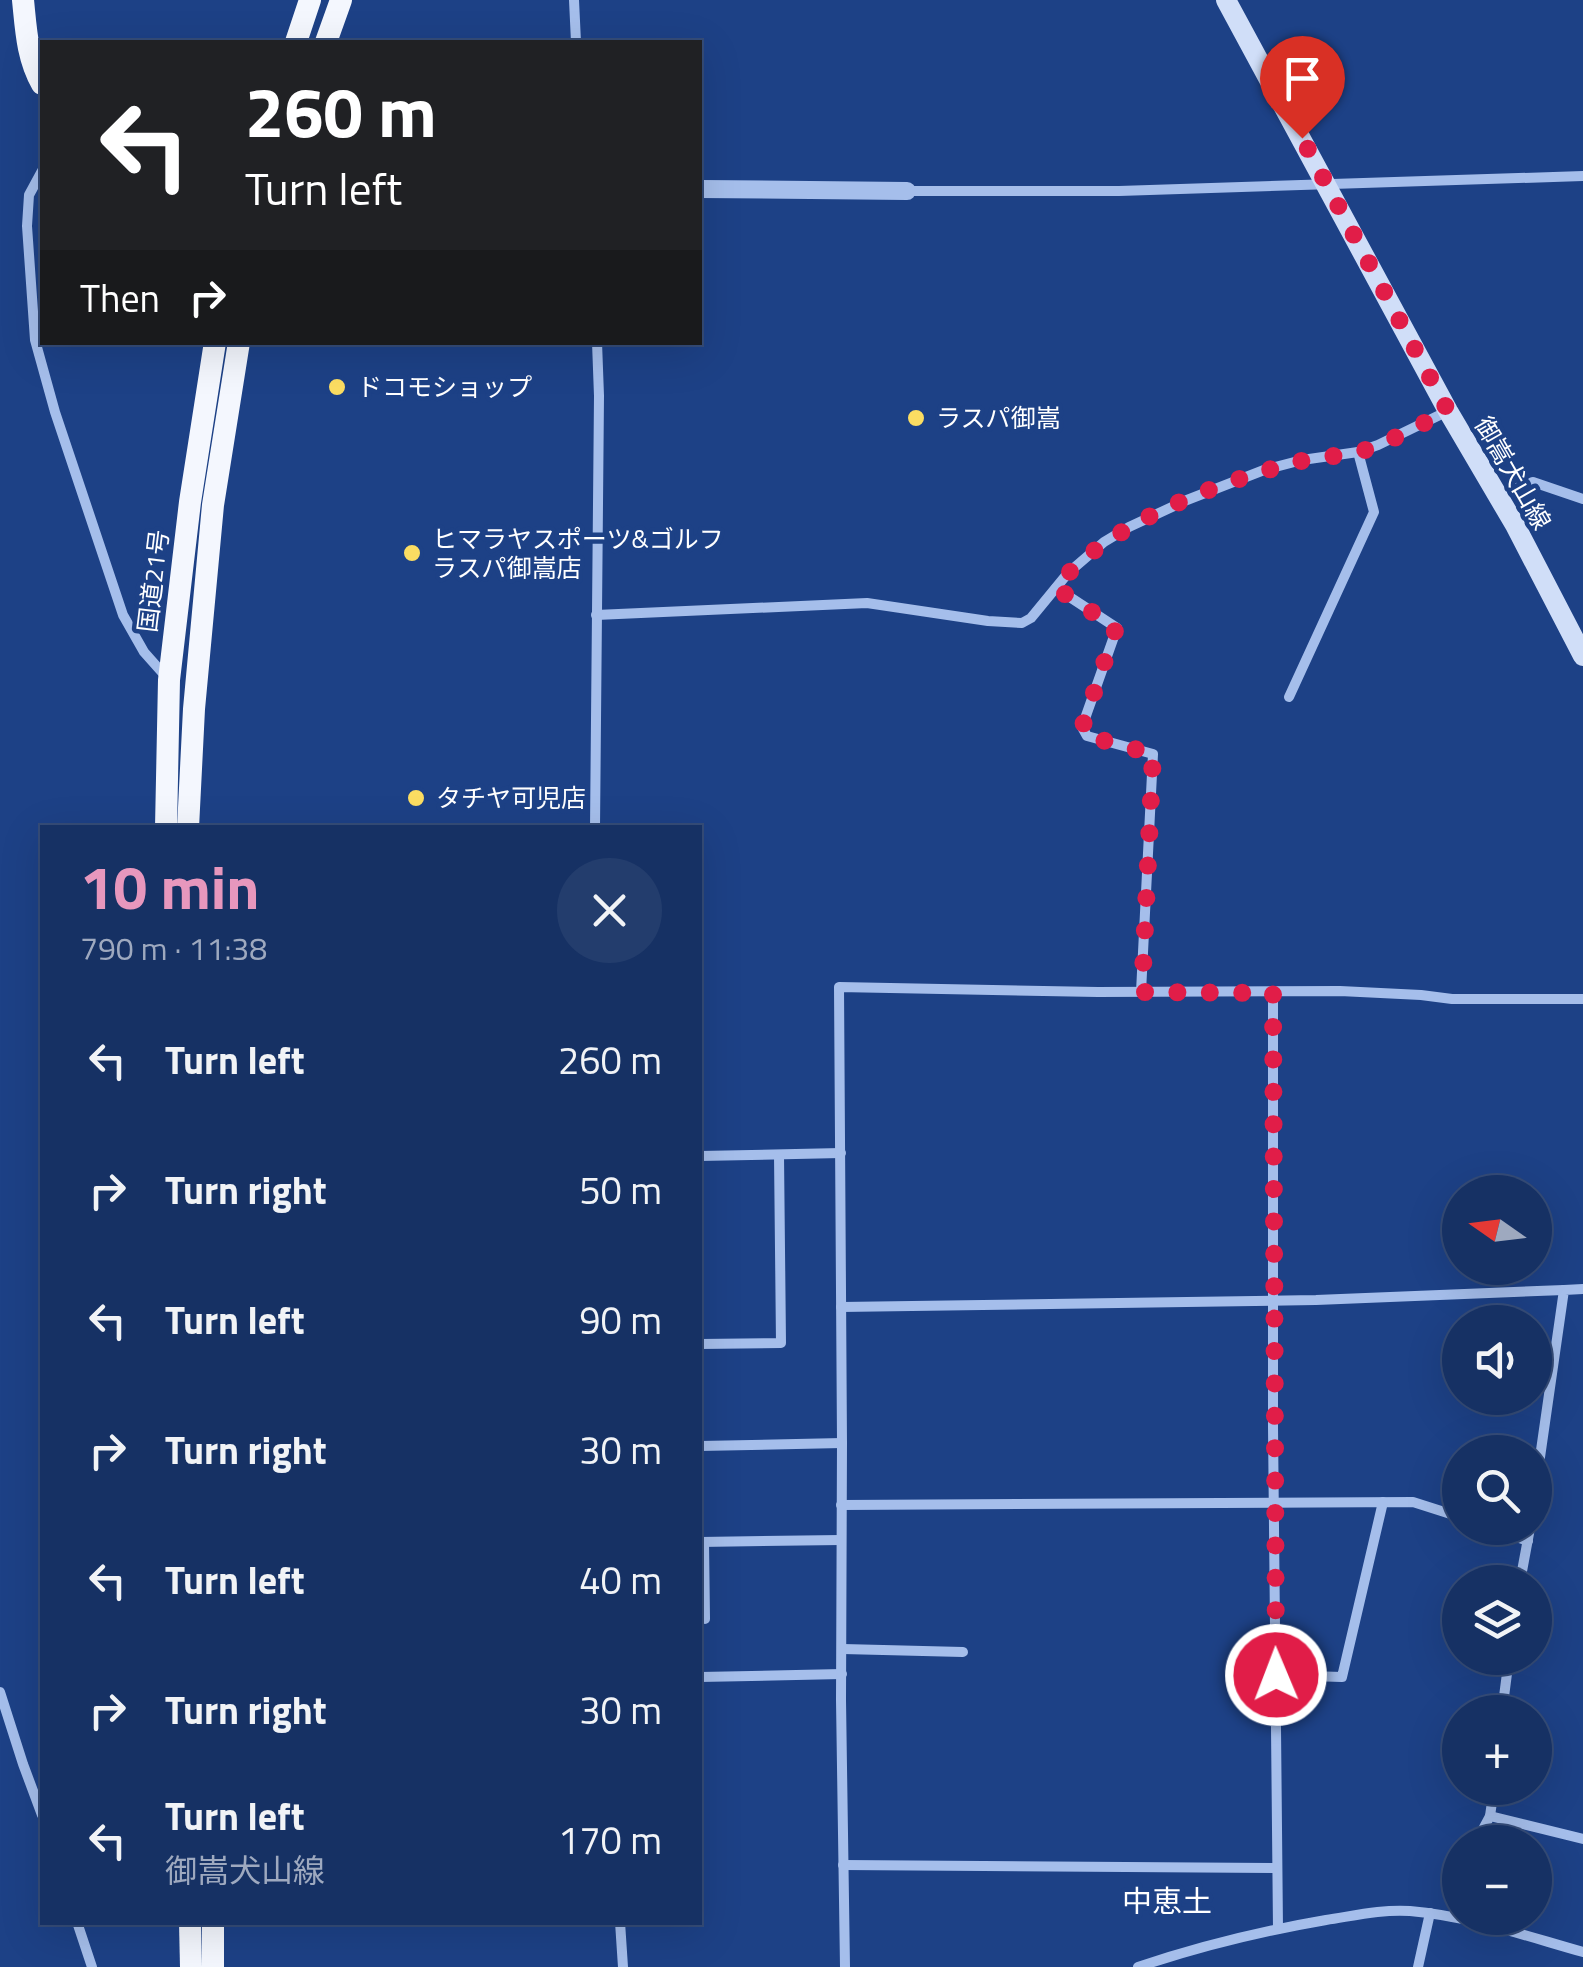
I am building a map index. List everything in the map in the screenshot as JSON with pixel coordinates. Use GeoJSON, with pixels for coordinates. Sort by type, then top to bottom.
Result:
{"type":"FeatureCollection","features":[{"type":"Feature","properties":{"kind":"highway"},"geometry":{"type":"LineString","coordinates":[[22,0],[27,42],[40,80]]}},
{"type":"Feature","properties":{"kind":"highway"},"geometry":{"type":"LineString","coordinates":[[297,40],[310,0]]}},
{"type":"Feature","properties":{"kind":"highway"},"geometry":{"type":"LineString","coordinates":[[327,40],[341,0]]}},
{"type":"Feature","properties":{"kind":"highway","name":"国道21号"},"geometry":{"type":"LineString","coordinates":[[166,825],[168,680],[190,502],[216,345]]}},
{"type":"Feature","properties":{"kind":"highway","name":"国道21号"},"geometry":{"type":"LineString","coordinates":[[188,825],[194,709],[214,505],[240,345]]}},
{"type":"Feature","properties":{"kind":"highway"},"geometry":{"type":"LineString","coordinates":[[190,1925],[191,1967]]}},
{"type":"Feature","properties":{"kind":"highway"},"geometry":{"type":"LineString","coordinates":[[212,1925],[213,1967]]}},
{"type":"Feature","properties":{"kind":"main road","name":"御嵩犬山線"},"geometry":{"type":"LineString","coordinates":[[1232,2],[1448,411],[1515,525],[1583,656]]}},
{"type":"Feature","properties":{"kind":"street"},"geometry":{"type":"LineString","coordinates":[[574,0],[576,40]]}},
{"type":"Feature","properties":{"kind":"street"},"geometry":{"type":"LineString","coordinates":[[40,175],[29,195],[27,226],[35,340],[123,615],[144,652],[168,680]]}},
{"type":"Feature","properties":{"kind":"street"},"geometry":{"type":"LineString","coordinates":[[702,189],[1119,191],[1583,176]]}},
{"type":"Feature","properties":{"kind":"street"},"geometry":{"type":"LineString","coordinates":[[595,825],[596,345]]}},
{"type":"Feature","properties":{"kind":"street"},"geometry":{"type":"LineString","coordinates":[[596,615],[867,603],[1022,623],[1032,618],[1068,572],[1129,527],[1264,470],[1378,445],[1448,411]]}},
{"type":"Feature","properties":{"kind":"street"},"geometry":{"type":"LineString","coordinates":[[1289,698],[1374,512],[1358,452]]}},
{"type":"Feature","properties":{"kind":"street"},"geometry":{"type":"LineString","coordinates":[[1497,495],[1533,482],[1583,499]]}},
{"type":"Feature","properties":{"kind":"street"},"geometry":{"type":"LineString","coordinates":[[1056,588],[1116,628],[1082,728],[1087,736],[1153,754],[1142,992]]}},
{"type":"Feature","properties":{"kind":"street"},"geometry":{"type":"LineString","coordinates":[[845,1967],[839,988],[1340,992],[1452,999],[1583,1000]]}},
{"type":"Feature","properties":{"kind":"street"},"geometry":{"type":"LineString","coordinates":[[1273,993],[1278,1928]]}},
{"type":"Feature","properties":{"kind":"street"},"geometry":{"type":"LineString","coordinates":[[702,1156],[841,1153]]}},
{"type":"Feature","properties":{"kind":"street"},"geometry":{"type":"LineString","coordinates":[[702,1344],[781,1343],[779,1155]]}},
{"type":"Feature","properties":{"kind":"street"},"geometry":{"type":"LineString","coordinates":[[841,1306],[1273,1300],[1583,1289]]}},
{"type":"Feature","properties":{"kind":"street"},"geometry":{"type":"LineString","coordinates":[[1543,1435],[1564,1290]]}},
{"type":"Feature","properties":{"kind":"street"},"geometry":{"type":"LineString","coordinates":[[702,1446],[842,1444]]}},
{"type":"Feature","properties":{"kind":"street"},"geometry":{"type":"LineString","coordinates":[[1276,1675],[1342,1676],[1383,1502]]}},
{"type":"Feature","properties":{"kind":"street"},"geometry":{"type":"LineString","coordinates":[[840,1504],[1413,1502],[1442,1511]]}},
{"type":"Feature","properties":{"kind":"street"},"geometry":{"type":"LineString","coordinates":[[705,1620],[702,1542],[841,1540]]}},
{"type":"Feature","properties":{"kind":"street"},"geometry":{"type":"LineString","coordinates":[[842,1650],[963,1652]]}},
{"type":"Feature","properties":{"kind":"street"},"geometry":{"type":"LineString","coordinates":[[702,1677],[842,1674]]}},
{"type":"Feature","properties":{"kind":"street"},"geometry":{"type":"LineString","coordinates":[[0,1692],[40,1810]]}},
{"type":"Feature","properties":{"kind":"street"},"geometry":{"type":"LineString","coordinates":[[1485,1825],[1492,1805]]}},
{"type":"Feature","properties":{"kind":"street"},"geometry":{"type":"LineString","coordinates":[[1490,1816],[1583,1839]]}},
{"type":"Feature","properties":{"kind":"street"},"geometry":{"type":"LineString","coordinates":[[844,1865],[1278,1868]]}},
{"type":"Feature","properties":{"kind":"street"},"geometry":{"type":"LineString","coordinates":[[1138,1967],[1194,1948],[1278,1928],[1374,1912],[1405,1910],[1442,1915]]}},
{"type":"Feature","properties":{"kind":"street"},"geometry":{"type":"LineString","coordinates":[[1418,1967],[1430,1913]]}},
{"type":"Feature","properties":{"kind":"street"},"geometry":{"type":"LineString","coordinates":[[79,1925],[92,1967]]}},
{"type":"Feature","properties":{"kind":"street"},"geometry":{"type":"LineString","coordinates":[[620,1925],[623,1967]]}},
{"type":"Feature","properties":{"kind":"street"},"geometry":{"type":"LineString","coordinates":[[1520,1935],[1583,1952]]}},
{"type":"Feature","properties":{"kind":"place","name":"ドコモショップ"},"geometry":{"type":"Point","coordinates":[337,387]}},
{"type":"Feature","properties":{"kind":"place","name":"ラスパ御嵩"},"geometry":{"type":"Point","coordinates":[916,418]}},
{"type":"Feature","properties":{"kind":"place","name":"ヒマラヤスポーツ&ゴルフ ラスパ御嵩店"},"geometry":{"type":"Point","coordinates":[412,553]}},
{"type":"Feature","properties":{"kind":"place","name":"タチヤ可児店"},"geometry":{"type":"Point","coordinates":[416,798]}},
{"type":"Feature","properties":{"kind":"district","name":"中恵土"},"geometry":{"type":"Point","coordinates":[1167,1902]}},
{"type":"Feature","properties":{"kind":"route"},"geometry":{"type":"LineString","coordinates":[[1276,1675],[1273,993],[1142,992],[1153,754],[1087,736],[1082,728],[1116,628],[1056,588],[1068,572],[1104,542],[1187,500],[1264,470],[1358,452],[1448,411],[1302,138]]}}]}
